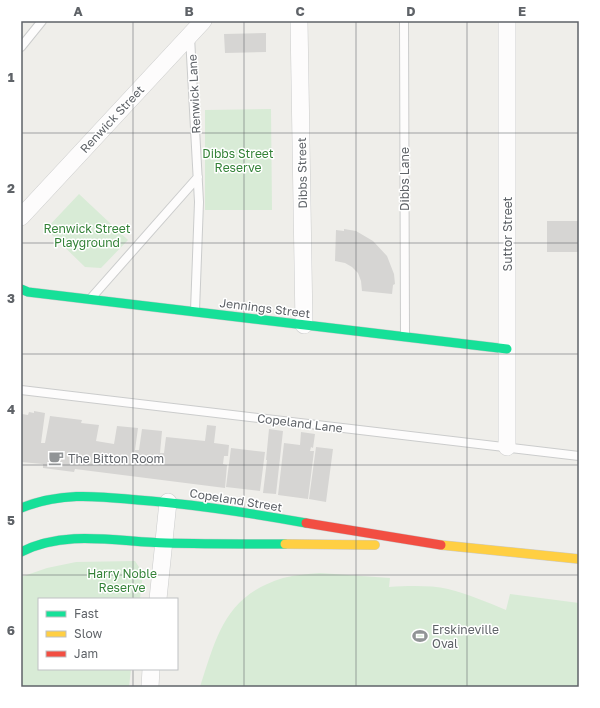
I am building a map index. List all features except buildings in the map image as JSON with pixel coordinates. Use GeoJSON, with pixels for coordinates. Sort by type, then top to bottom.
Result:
{"type":"FeatureCollection","features":[{"type":"Feature","properties":{"kind":"main road","name":"Jennings Street"},"geometry":{"type":"LineString","coordinates":[[21,289],[28,292],[507,349]]}},
{"type":"Feature","properties":{"kind":"main road","name":"Copeland Street"},"geometry":{"type":"LineString","coordinates":[[21,508],[39,501],[62,497],[88,496],[168,502],[217,508],[448,546],[579,559]]}},
{"type":"Feature","properties":{"kind":"main road","name":"Copeland Street"},"geometry":{"type":"LineString","coordinates":[[21,552],[31,547],[63,540],[92,538],[164,542],[448,546]]}},
{"type":"Feature","properties":{"kind":"street","name":"Renwick Street"},"geometry":{"type":"LineString","coordinates":[[21,217],[203,21]]}},
{"type":"Feature","properties":{"kind":"street","name":"Dibbs Street"},"geometry":{"type":"LineString","coordinates":[[299,21],[304,325]]}},
{"type":"Feature","properties":{"kind":"street","name":"Suttor Street"},"geometry":{"type":"LineString","coordinates":[[507,21],[507,447]]}},
{"type":"Feature","properties":{"kind":"street"},"geometry":{"type":"LineString","coordinates":[[158,598],[168,502]]}},
{"type":"Feature","properties":{"kind":"street"},"geometry":{"type":"LineString","coordinates":[[150,687],[152,670]]}},
{"type":"Feature","properties":{"kind":"lane"},"geometry":{"type":"LineString","coordinates":[[21,47],[42,21]]}},
{"type":"Feature","properties":{"kind":"lane","name":"Dibbs Lane"},"geometry":{"type":"LineString","coordinates":[[404,21],[405,337]]}},
{"type":"Feature","properties":{"kind":"lane","name":"Renwick Lane"},"geometry":{"type":"LineString","coordinates":[[190,34],[199,202],[195,312]]}},
{"type":"Feature","properties":{"kind":"lane"},"geometry":{"type":"LineString","coordinates":[[90,299],[198,177]]}},
{"type":"Feature","properties":{"kind":"lane","name":"Copeland Lane"},"geometry":{"type":"LineString","coordinates":[[21,390],[579,456]]}},
{"type":"Feature","properties":{"kind":"green space","name":"Dibbs Street Reserve"},"geometry":{"type":"Polygon","coordinates":[[[271,109],[272,210],[205,210],[205,110],[271,109]]]}},
{"type":"Feature","properties":{"kind":"green space","name":"Renwick Street Playground"},"geometry":{"type":"Polygon","coordinates":[[[79,194],[128,240],[101,268],[85,267],[46,229],[79,194]]]}},
{"type":"Feature","properties":{"kind":"green space","name":"Harry Noble Reserve"},"geometry":{"type":"Polygon","coordinates":[[[135,561],[143,573],[140,598],[38,598],[38,670],[131,670],[129,687],[21,687],[21,577],[47,568],[76,562],[135,561]]]}},
{"type":"Feature","properties":{"kind":"green space","name":"Erskineville Oval"},"geometry":{"type":"Polygon","coordinates":[[[320,573],[390,578],[389,587],[426,586],[448,589],[506,610],[510,594],[579,603],[579,687],[200,687],[218,634],[236,607],[248,595],[263,586],[283,578],[320,573]]]}},
{"type":"Feature","properties":{"kind":"traffic: fast"},"geometry":{"type":"LineString","coordinates":[[21,289],[28,292],[507,349]]}},
{"type":"Feature","properties":{"kind":"traffic: fast"},"geometry":{"type":"LineString","coordinates":[[21,508],[51,499],[65,497],[107,497],[201,506],[306,523]]}},
{"type":"Feature","properties":{"kind":"traffic: fast"},"geometry":{"type":"LineString","coordinates":[[21,552],[38,545],[56,541],[92,538],[166,543],[285,544]]}},
{"type":"Feature","properties":{"kind":"traffic: slow"},"geometry":{"type":"LineString","coordinates":[[285,544],[375,545]]}},
{"type":"Feature","properties":{"kind":"traffic: slow"},"geometry":{"type":"LineString","coordinates":[[441,545],[579,559]]}},
{"type":"Feature","properties":{"kind":"traffic: jam"},"geometry":{"type":"LineString","coordinates":[[306,523],[441,545]]}},
{"type":"Feature","properties":{"kind":"place","name":"The Bitton Room"},"geometry":{"type":"Point","coordinates":[56,458]}},
{"type":"Feature","properties":{"kind":"place","name":"Erskineville Oval"},"geometry":{"type":"Point","coordinates":[420,636]}}]}
